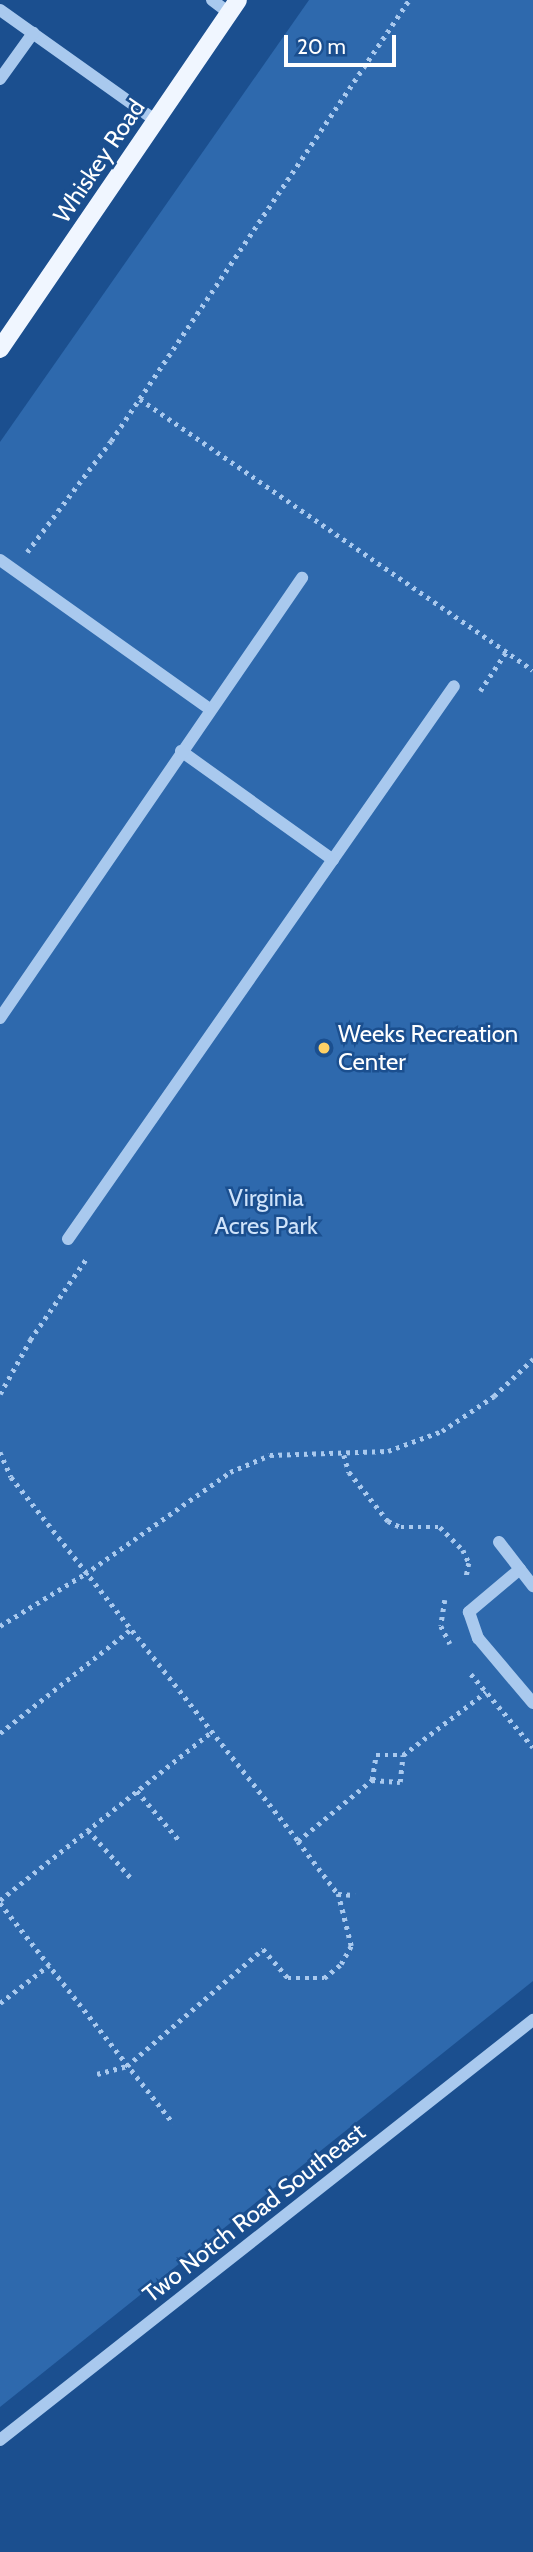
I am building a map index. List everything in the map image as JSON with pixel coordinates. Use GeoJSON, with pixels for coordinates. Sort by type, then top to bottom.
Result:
{"type":"FeatureCollection","features":[{"type":"Feature","properties":{"kind":"main road","name":"Whiskey Road"},"geometry":{"type":"LineString","coordinates":[[0,349],[6,327],[156,121],[234,7]]}},
{"type":"Feature","properties":{"kind":"street"},"geometry":{"type":"LineString","coordinates":[[212,0],[234,7]]}},
{"type":"Feature","properties":{"kind":"street"},"geometry":{"type":"LineString","coordinates":[[0,10],[156,121]]}},
{"type":"Feature","properties":{"kind":"street"},"geometry":{"type":"LineString","coordinates":[[0,79],[33,33]]}},
{"type":"Feature","properties":{"kind":"street"},"geometry":{"type":"LineString","coordinates":[[0,560],[210,709]]}},
{"type":"Feature","properties":{"kind":"street"},"geometry":{"type":"LineString","coordinates":[[0,1018],[302,578]]}},
{"type":"Feature","properties":{"kind":"street"},"geometry":{"type":"LineString","coordinates":[[68,1239],[454,687]]}},
{"type":"Feature","properties":{"kind":"street"},"geometry":{"type":"LineString","coordinates":[[181,751],[333,860]]}},
{"type":"Feature","properties":{"kind":"street"},"geometry":{"type":"LineString","coordinates":[[499,1542],[533,1586]]}},
{"type":"Feature","properties":{"kind":"street"},"geometry":{"type":"LineString","coordinates":[[520,1569],[470,1612],[478,1639],[533,1703]]}},
{"type":"Feature","properties":{"kind":"street","name":"Two Notch Road Southeast"},"geometry":{"type":"LineString","coordinates":[[0,2440],[533,2020]]}},
{"type":"Feature","properties":{"kind":"path"},"geometry":{"type":"LineString","coordinates":[[14,569],[140,399],[409,0]]}},
{"type":"Feature","properties":{"kind":"path"},"geometry":{"type":"LineString","coordinates":[[140,399],[533,670]]}},
{"type":"Feature","properties":{"kind":"path"},"geometry":{"type":"LineString","coordinates":[[0,1626],[85,1574],[230,1472],[270,1455],[344,1455],[388,1451],[442,1432],[494,1396],[533,1359]]}},
{"type":"Feature","properties":{"kind":"path"},"geometry":{"type":"LineString","coordinates":[[0,1452],[10,1477],[338,1894],[351,1946],[341,1965],[324,1978],[288,1978],[263,1948],[254,1953],[127,2066],[97,2074]]}},
{"type":"Feature","properties":{"kind":"path"},"geometry":{"type":"LineString","coordinates":[[344,1455],[349,1472],[388,1521],[401,1527],[440,1527],[463,1550],[469,1576],[462,1582]]}},
{"type":"Feature","properties":{"kind":"path"},"geometry":{"type":"LineString","coordinates":[[448,1596],[442,1604],[441,1626],[452,1647]]}},
{"type":"Feature","properties":{"kind":"path"},"geometry":{"type":"LineString","coordinates":[[0,1733],[130,1630]]}},
{"type":"Feature","properties":{"kind":"path"},"geometry":{"type":"LineString","coordinates":[[464,1666],[533,1747]]}},
{"type":"Feature","properties":{"kind":"path"},"geometry":{"type":"LineString","coordinates":[[298,1841],[372,1780],[376,1755],[403,1755],[486,1692]]}},
{"type":"Feature","properties":{"kind":"path"},"geometry":{"type":"LineString","coordinates":[[173,2123],[0,1901],[211,1732]]}},
{"type":"Feature","properties":{"kind":"path"},"geometry":{"type":"LineString","coordinates":[[372,1780],[400,1782],[403,1755]]}},
{"type":"Feature","properties":{"kind":"path"},"geometry":{"type":"LineString","coordinates":[[137,1791],[179,1840]]}},
{"type":"Feature","properties":{"kind":"path"},"geometry":{"type":"LineString","coordinates":[[88,1830],[131,1878]]}},
{"type":"Feature","properties":{"kind":"path"},"geometry":{"type":"LineString","coordinates":[[338,1894],[355,1895]]}},
{"type":"Feature","properties":{"kind":"path"},"geometry":{"type":"LineString","coordinates":[[0,2003],[48,1965]]}},
{"type":"Feature","properties":{"kind":"green space","name":"Virginia Acres Park"},"geometry":{"type":"Polygon","coordinates":[[[309,0],[533,0],[533,1981],[0,2407],[0,442],[309,0]]]}},
{"type":"Feature","properties":{"kind":"place","name":"Weeks Recreation Center"},"geometry":{"type":"Point","coordinates":[324,1048]}}]}
